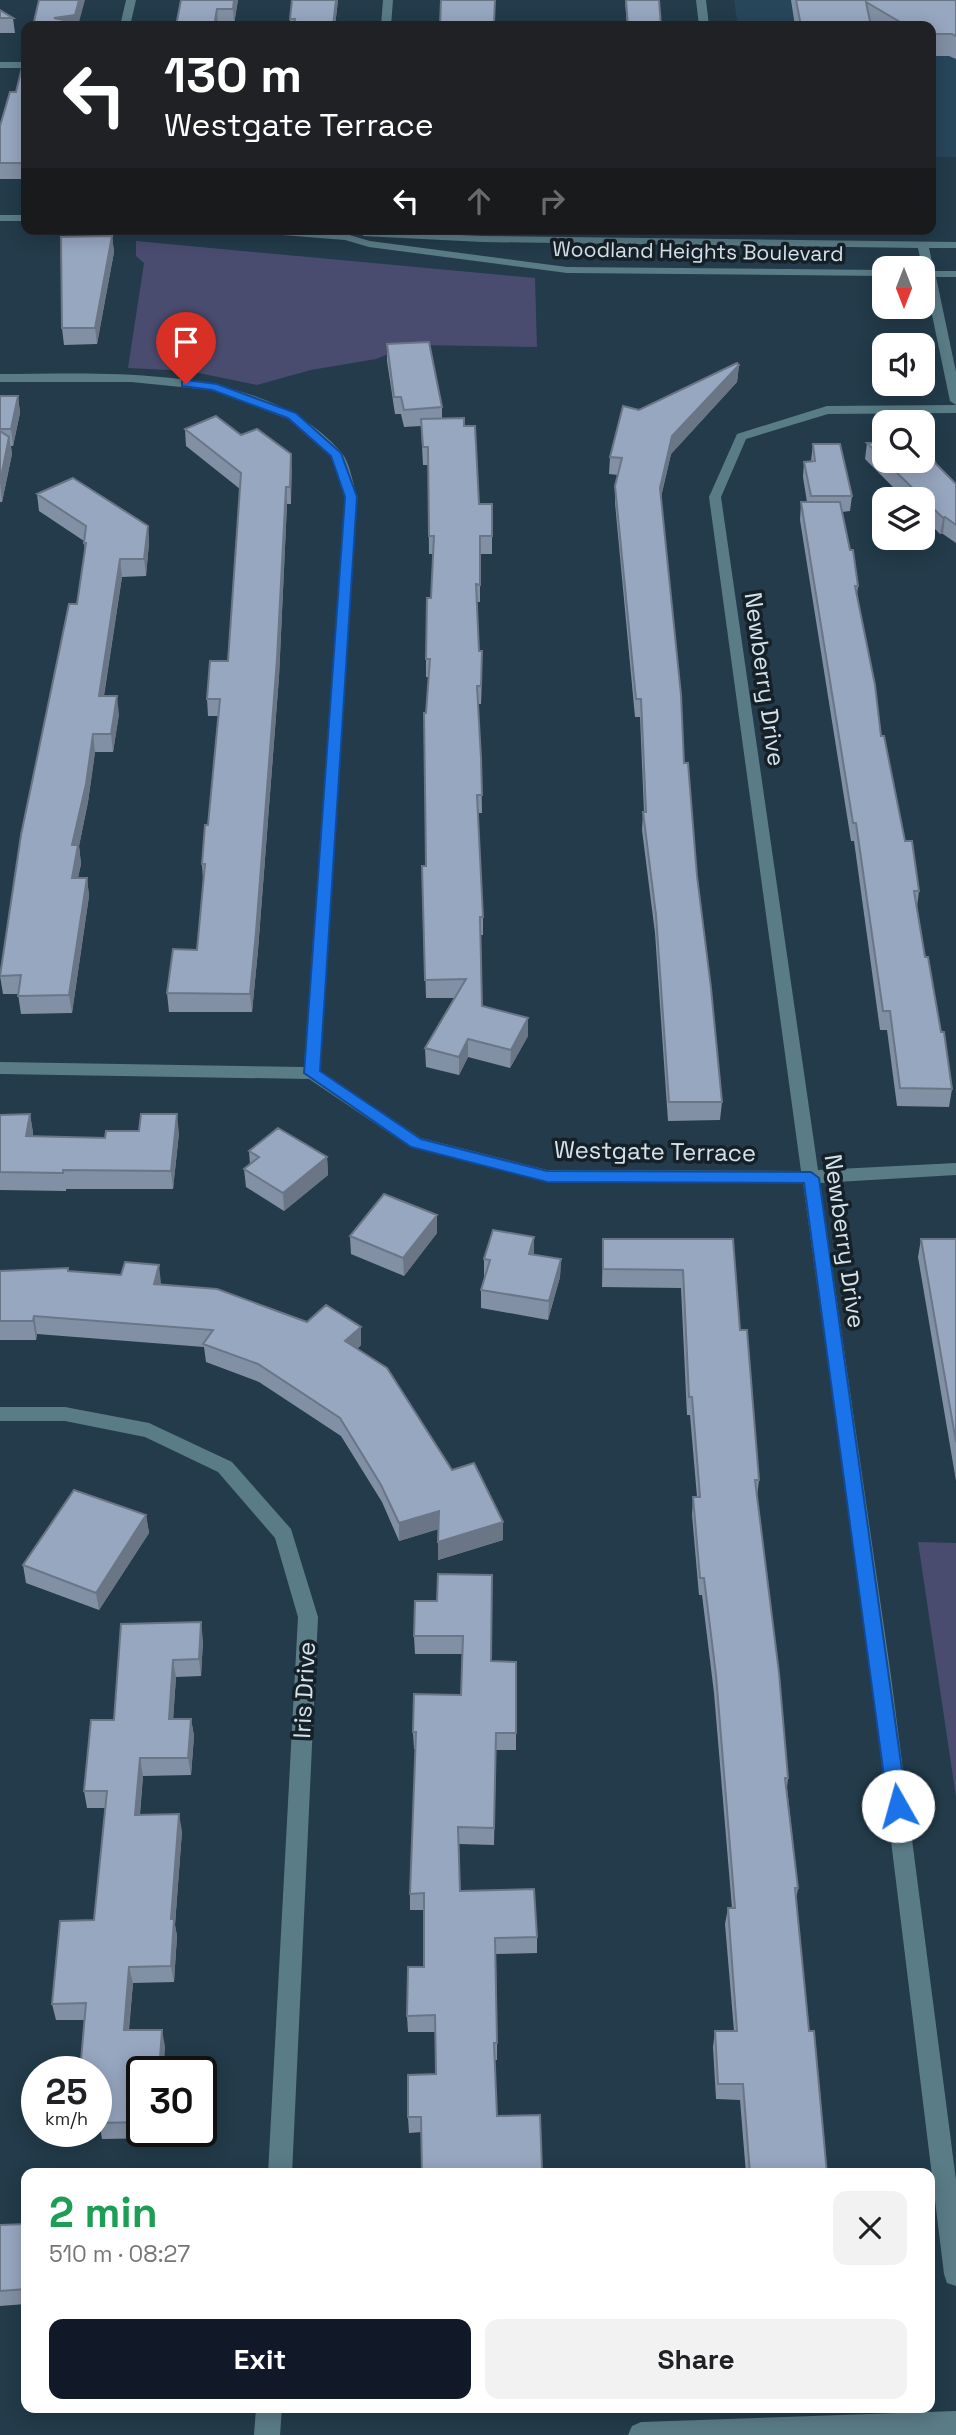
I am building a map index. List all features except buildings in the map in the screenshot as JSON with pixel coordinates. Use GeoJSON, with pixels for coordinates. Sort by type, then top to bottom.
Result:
{"type":"FeatureCollection","features":[{"type":"Feature","properties":{"kind":"street"},"geometry":{"type":"LineString","coordinates":[[126,21],[131,0]]}},
{"type":"Feature","properties":{"kind":"street"},"geometry":{"type":"LineString","coordinates":[[386,21],[388,0]]}},
{"type":"Feature","properties":{"kind":"street"},"geometry":{"type":"LineString","coordinates":[[701,0],[704,21]]}},
{"type":"Feature","properties":{"kind":"street"},"geometry":{"type":"LineString","coordinates":[[0,65],[21,65]]}},
{"type":"Feature","properties":{"kind":"street"},"geometry":{"type":"LineString","coordinates":[[0,218],[21,218]]}},
{"type":"Feature","properties":{"kind":"street","name":"Woodland Heights Boulevard"},"geometry":{"type":"LineString","coordinates":[[352,235],[369,244],[556,269],[733,251],[956,245]]}},
{"type":"Feature","properties":{"kind":"street","name":"Woodland Heights Boulevard"},"geometry":{"type":"LineString","coordinates":[[409,235],[733,251],[872,271]]}},
{"type":"Feature","properties":{"kind":"street"},"geometry":{"type":"LineString","coordinates":[[923,245],[924,256]]}},
{"type":"Feature","properties":{"kind":"street"},"geometry":{"type":"LineString","coordinates":[[935,274],[956,274]]}},
{"type":"Feature","properties":{"kind":"street"},"geometry":{"type":"LineString","coordinates":[[935,315],[956,401]]}},
{"type":"Feature","properties":{"kind":"street"},"geometry":{"type":"LineString","coordinates":[[0,378],[131,378],[214,387],[292,416],[337,455],[351,497],[312,1073],[0,1068]]}},
{"type":"Feature","properties":{"kind":"street","name":"Newberry Drive"},"geometry":{"type":"LineString","coordinates":[[956,409],[827,410],[741,437],[715,498],[880,1669],[956,2274]]}},
{"type":"Feature","properties":{"kind":"street","name":"Westgate Terrace"},"geometry":{"type":"LineString","coordinates":[[312,1073],[416,1143],[547,1176],[811,1178],[956,1169]]}},
{"type":"Feature","properties":{"kind":"street","name":"Iris Drive"},"geometry":{"type":"LineString","coordinates":[[0,1414],[65,1414],[149,1430],[225,1468],[284,1535],[308,1617],[280,2168]]}},
{"type":"Feature","properties":{"kind":"street"},"geometry":{"type":"LineString","coordinates":[[267,2435],[269,2413]]}},
{"type":"Feature","properties":{"kind":"street"},"geometry":{"type":"LineString","coordinates":[[642,2435],[956,2424]]}},
{"type":"Feature","properties":{"kind":"shaded area"},"geometry":{"type":"Polygon","coordinates":[[[734,0],[956,0],[956,157],[936,157],[936,21],[737,21],[734,0]]]}},
{"type":"Feature","properties":{"kind":"shaded area"},"geometry":{"type":"Polygon","coordinates":[[[136,241],[535,278],[537,347],[411,345],[376,359],[311,370],[257,385],[189,371],[128,368],[144,263],[136,256],[136,241]]]}},
{"type":"Feature","properties":{"kind":"shaded area"},"geometry":{"type":"Polygon","coordinates":[[[918,1542],[956,1543],[956,1797],[918,1542]]]}},
{"type":"Feature","properties":{"kind":"route"},"geometry":{"type":"LineString","coordinates":[[186,384],[214,387],[292,416],[337,455],[351,497],[312,1073],[416,1143],[547,1176],[811,1178],[898,1806]]}}]}
